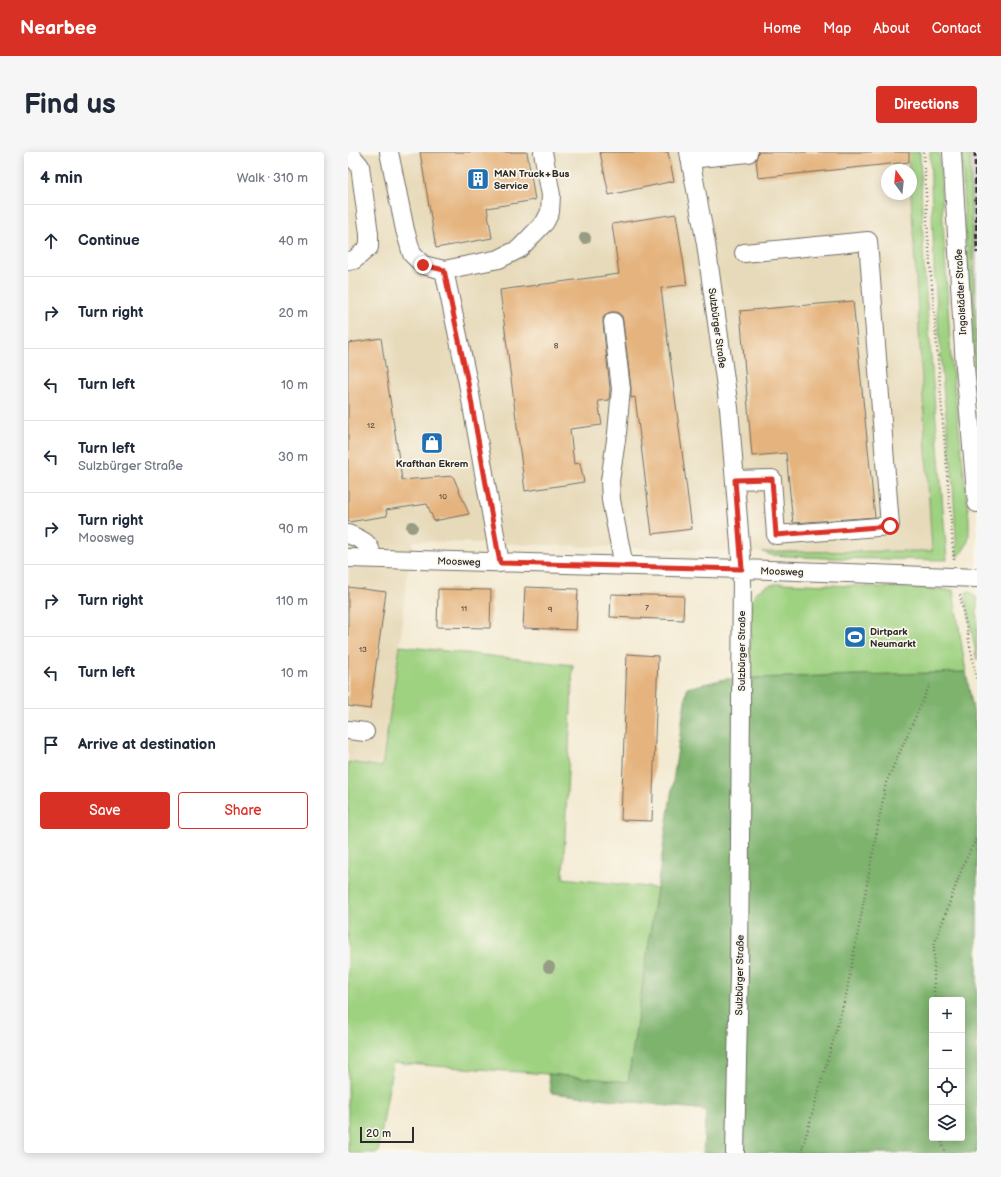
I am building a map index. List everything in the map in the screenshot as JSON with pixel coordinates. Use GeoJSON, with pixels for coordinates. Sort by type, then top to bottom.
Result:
{"type":"FeatureCollection","features":[{"type":"Feature","properties":{"kind":"street"},"geometry":{"type":"LineString","coordinates":[[389,152],[405,230],[412,254],[423,265],[444,270],[499,259],[519,249],[545,222],[550,212],[551,196],[543,152]]}},
{"type":"Feature","properties":{"kind":"street"},"geometry":{"type":"LineString","coordinates":[[690,155],[748,152]]}},
{"type":"Feature","properties":{"kind":"street","name":"Ingolstädter Straße"},"geometry":{"type":"LineString","coordinates":[[952,152],[963,344],[977,503]]}},
{"type":"Feature","properties":{"kind":"street"},"geometry":{"type":"LineString","coordinates":[[348,154],[350,154],[360,166],[369,234],[369,247],[354,260],[348,261]]}},
{"type":"Feature","properties":{"kind":"street","name":"Sulzbürger Straße"},"geometry":{"type":"LineString","coordinates":[[690,155],[706,244],[729,408],[742,569],[739,964],[735,1153]]}},
{"type":"Feature","properties":{"kind":"street"},"geometry":{"type":"LineString","coordinates":[[735,480],[772,479],[776,535],[890,526],[868,241],[744,253]]}},
{"type":"Feature","properties":{"kind":"street"},"geometry":{"type":"LineString","coordinates":[[444,270],[468,383],[500,563]]}},
{"type":"Feature","properties":{"kind":"street"},"geometry":{"type":"LineString","coordinates":[[613,322],[621,389],[619,420],[610,481],[611,500],[624,566]]}},
{"type":"Feature","properties":{"kind":"street"},"geometry":{"type":"LineString","coordinates":[[348,534],[363,541],[369,546],[372,558]]}},
{"type":"Feature","properties":{"kind":"street","name":"Moosweg"},"geometry":{"type":"LineString","coordinates":[[348,558],[742,569],[977,578]]}},
{"type":"Feature","properties":{"kind":"path"},"geometry":{"type":"LineString","coordinates":[[924,152],[929,252],[952,548],[977,680]]}},
{"type":"Feature","properties":{"kind":"path"},"geometry":{"type":"LineString","coordinates":[[801,1153],[846,995],[886,783],[930,684]]}},
{"type":"Feature","properties":{"kind":"path"},"geometry":{"type":"LineString","coordinates":[[934,997],[934,945],[964,863],[977,838]]}},
{"type":"Feature","properties":{"kind":"path"},"geometry":{"type":"LineString","coordinates":[[942,1141],[945,1153]]}},
{"type":"Feature","properties":{"kind":"shaded area"},"geometry":{"type":"Polygon","coordinates":[[[348,152],[908,152],[909,164],[881,164],[881,200],[911,200],[932,551],[763,552],[414,541],[407,574],[400,646],[382,767],[348,762],[348,152]]]}},
{"type":"Feature","properties":{"kind":"shaded area"},"geometry":{"type":"Polygon","coordinates":[[[970,152],[977,152],[977,362],[971,228],[970,152]]]}},
{"type":"Feature","properties":{"kind":"green space"},"geometry":{"type":"Polygon","coordinates":[[[908,152],[920,152],[924,268],[947,560],[824,558],[770,555],[763,552],[932,551],[911,200],[917,200],[917,164],[909,164],[908,152]]]}},
{"type":"Feature","properties":{"kind":"green space"},"geometry":{"type":"Polygon","coordinates":[[[930,152],[939,152],[951,358],[969,518],[969,535],[967,544],[957,557],[953,484],[943,385],[934,267],[930,152]]]}},
{"type":"Feature","properties":{"kind":"green space"},"geometry":{"type":"Polygon","coordinates":[[[963,152],[970,152],[977,417],[963,192],[963,152]]]}},
{"type":"Feature","properties":{"kind":"green space","name":"Dirtpark Neumarkt"},"geometry":{"type":"Polygon","coordinates":[[[779,583],[953,590],[966,672],[749,678],[751,603],[755,593],[767,586],[779,583]]]}},
{"type":"Feature","properties":{"kind":"green space"},"geometry":{"type":"Polygon","coordinates":[[[968,591],[977,599],[977,660],[966,600],[966,593],[968,591]]]}},
{"type":"Feature","properties":{"kind":"green space"},"geometry":{"type":"Polygon","coordinates":[[[400,646],[573,665],[563,878],[657,888],[628,1082],[548,1074],[393,1063],[378,1153],[348,1153],[348,762],[382,767],[400,646]]]}},
{"type":"Feature","properties":{"kind":"green space"},"geometry":{"type":"Polygon","coordinates":[[[966,672],[977,731],[977,1153],[703,1153],[706,1110],[551,1093],[548,1074],[628,1082],[687,688],[725,679],[966,672]]]}},
{"type":"Feature","properties":{"kind":"building","name":"MAN Truck+Bus Service"},"geometry":{"type":"Polygon","coordinates":[[[420,152],[527,152],[535,200],[487,208],[492,238],[436,248],[420,152]]]}},
{"type":"Feature","properties":{"kind":"building"},"geometry":{"type":"Polygon","coordinates":[[[600,152],[668,152],[674,181],[609,195],[600,152]]]}},
{"type":"Feature","properties":{"kind":"building"},"geometry":{"type":"Polygon","coordinates":[[[758,152],[909,152],[909,162],[758,178],[756,159],[758,152]]]}},
{"type":"Feature","properties":{"kind":"building"},"geometry":{"type":"Polygon","coordinates":[[[676,214],[687,285],[661,288],[692,529],[652,534],[635,397],[631,398],[622,316],[617,312],[611,312],[606,314],[603,318],[610,389],[609,400],[598,401],[602,425],[570,429],[574,464],[580,463],[584,482],[525,491],[500,290],[619,274],[612,224],[676,214]]]}},
{"type":"Feature","properties":{"kind":"building"},"geometry":{"type":"Polygon","coordinates":[[[853,301],[875,517],[793,523],[786,453],[752,456],[740,311],[853,301]]]}},
{"type":"Feature","properties":{"kind":"building"},"geometry":{"type":"Polygon","coordinates":[[[381,338],[402,480],[453,476],[469,514],[434,521],[427,504],[386,510],[387,516],[348,522],[348,343],[381,338]]]}},
{"type":"Feature","properties":{"kind":"building"},"geometry":{"type":"Polygon","coordinates":[[[348,587],[386,592],[370,709],[348,706],[348,587]]]}},
{"type":"Feature","properties":{"kind":"building"},"geometry":{"type":"Polygon","coordinates":[[[525,587],[578,589],[576,630],[523,628],[525,587]]]}},
{"type":"Feature","properties":{"kind":"building"},"geometry":{"type":"Polygon","coordinates":[[[438,589],[491,590],[490,628],[437,627],[438,589]]]}},
{"type":"Feature","properties":{"kind":"building"},"geometry":{"type":"Polygon","coordinates":[[[611,594],[684,596],[683,620],[610,617],[611,594]]]}},
{"type":"Feature","properties":{"kind":"building"},"geometry":{"type":"Polygon","coordinates":[[[627,654],[658,656],[652,821],[621,820],[627,654]]]}},
{"type":"Feature","properties":{"kind":"railway"},"geometry":{"type":"LineString","coordinates":[[975,152],[977,253]]}},
{"type":"Feature","properties":{"kind":"place","name":"MAN Truck+Bus Service"},"geometry":{"type":"Point","coordinates":[478,179]}},
{"type":"Feature","properties":{"kind":"place","name":"Krafthan Ekrem"},"geometry":{"type":"Point","coordinates":[432,443]}},
{"type":"Feature","properties":{"kind":"place","name":"Dirtpark Neumarkt"},"geometry":{"type":"Point","coordinates":[855,637]}},
{"type":"Feature","properties":{"kind":"route"},"geometry":{"type":"LineString","coordinates":[[423,265],[444,270],[468,383],[500,563],[742,569],[735,480],[772,479],[776,535],[890,526]]}}]}
